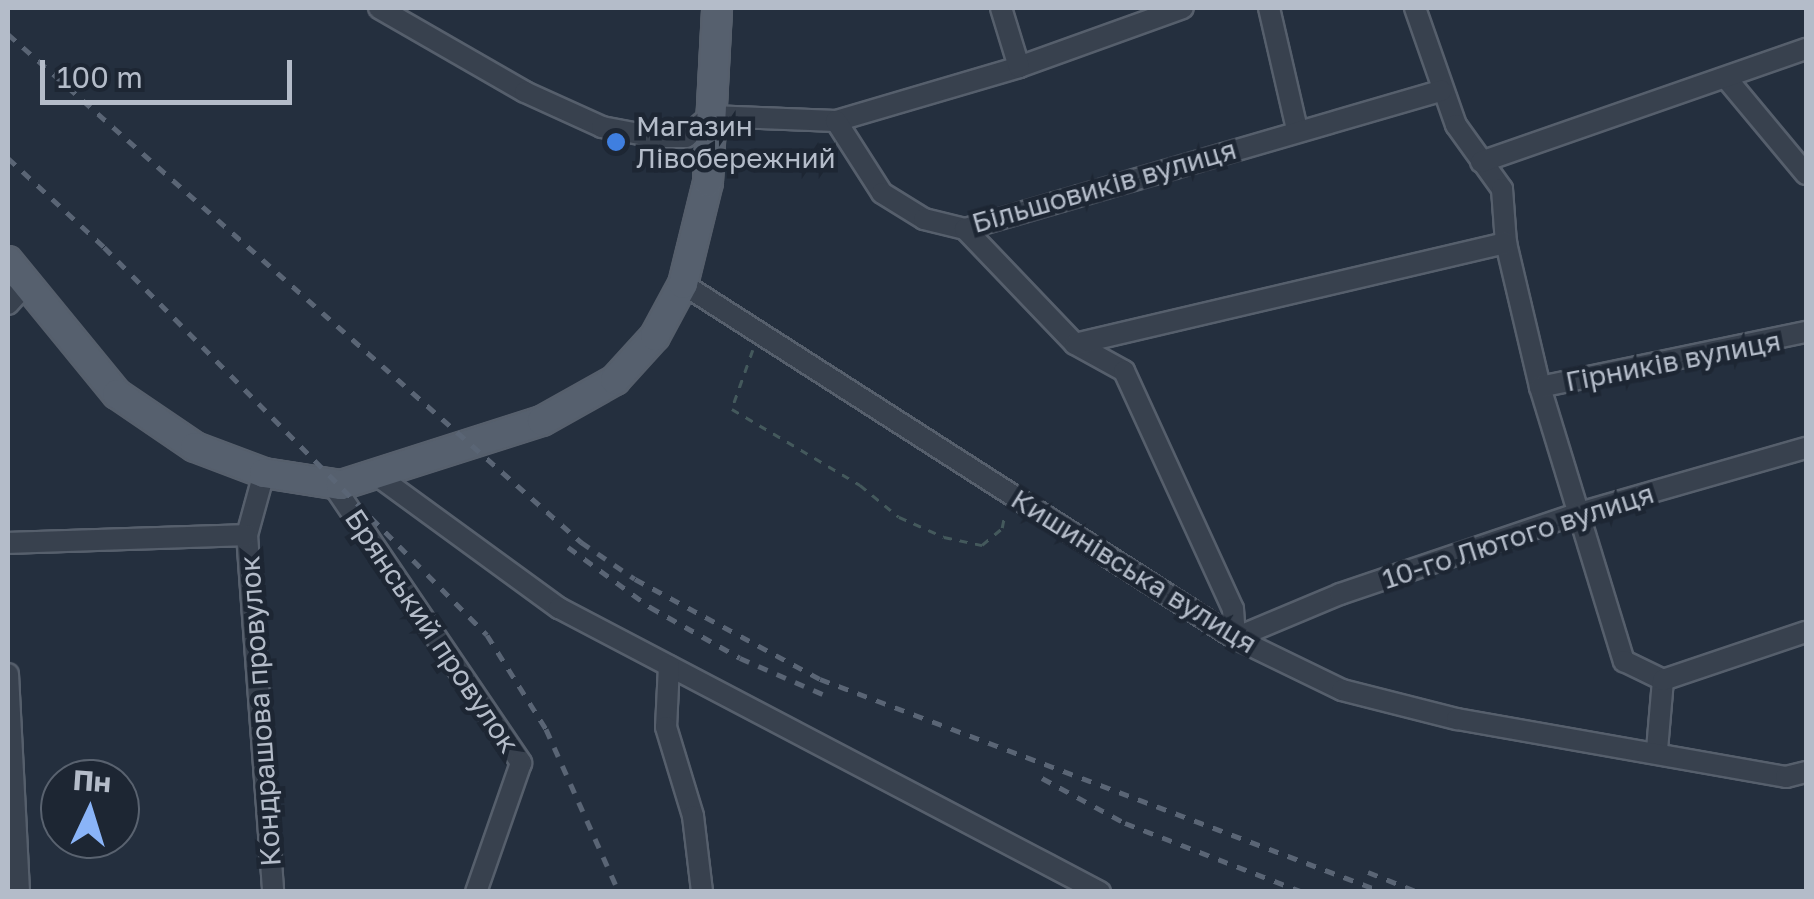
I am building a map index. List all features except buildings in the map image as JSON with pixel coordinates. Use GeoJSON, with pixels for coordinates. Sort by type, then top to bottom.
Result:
{"type":"FeatureCollection","features":[{"type":"Feature","properties":{"kind":"main road"},"geometry":{"type":"LineString","coordinates":[[8,261],[17,294],[118,394],[194,447],[264,474],[333,485],[542,421],[615,380],[655,336],[683,284],[708,182],[717,8]]}},
{"type":"Feature","properties":{"kind":"street"},"geometry":{"type":"LineString","coordinates":[[379,8],[508,84],[602,127],[686,137],[710,116],[836,121],[1019,67],[1182,8]]}},
{"type":"Feature","properties":{"kind":"street"},"geometry":{"type":"LineString","coordinates":[[1001,8],[1019,67]]}},
{"type":"Feature","properties":{"kind":"street"},"geometry":{"type":"LineString","coordinates":[[1269,8],[1297,128]]}},
{"type":"Feature","properties":{"kind":"street"},"geometry":{"type":"LineString","coordinates":[[1415,8],[1441,91],[1481,162],[1502,189],[1506,243],[1540,387],[1624,661],[1663,680],[1806,632]]}},
{"type":"Feature","properties":{"kind":"street"},"geometry":{"type":"LineString","coordinates":[[1481,162],[1806,48]]}},
{"type":"Feature","properties":{"kind":"street"},"geometry":{"type":"LineString","coordinates":[[1726,78],[1806,174]]}},
{"type":"Feature","properties":{"kind":"street","name":"Більшовиків вулиця"},"geometry":{"type":"LineString","coordinates":[[836,121],[882,194],[924,218],[965,229],[1297,128],[1441,91]]}},
{"type":"Feature","properties":{"kind":"street"},"geometry":{"type":"LineString","coordinates":[[965,229],[1075,344],[1124,371],[1232,609],[1235,638]]}},
{"type":"Feature","properties":{"kind":"street"},"geometry":{"type":"LineString","coordinates":[[1075,344],[1506,243]]}},
{"type":"Feature","properties":{"kind":"street","name":"Кишинівська вулиця"},"geometry":{"type":"LineString","coordinates":[[683,284],[1235,638],[1342,690],[1457,719],[1800,776]]}},
{"type":"Feature","properties":{"kind":"street","name":"Гірників вулиця"},"geometry":{"type":"LineString","coordinates":[[1540,387],[1806,332]]}},
{"type":"Feature","properties":{"kind":"street","name":"10-го Лютого вулиця"},"geometry":{"type":"LineString","coordinates":[[1235,638],[1340,594],[1579,513],[1806,448]]}},
{"type":"Feature","properties":{"kind":"street","name":"Кондрашова провулок"},"geometry":{"type":"LineString","coordinates":[[264,474],[247,534],[273,892]]}},
{"type":"Feature","properties":{"kind":"street"},"geometry":{"type":"LineString","coordinates":[[375,474],[558,608],[1100,892]]}},
{"type":"Feature","properties":{"kind":"street","name":"Брянський провулок"},"geometry":{"type":"LineString","coordinates":[[333,485],[522,763],[476,892]]}},
{"type":"Feature","properties":{"kind":"street"},"geometry":{"type":"LineString","coordinates":[[8,543],[247,534]]}},
{"type":"Feature","properties":{"kind":"street"},"geometry":{"type":"LineString","coordinates":[[670,666],[666,726],[693,816],[702,892]]}},
{"type":"Feature","properties":{"kind":"street"},"geometry":{"type":"LineString","coordinates":[[8,674],[19,892]]}},
{"type":"Feature","properties":{"kind":"street"},"geometry":{"type":"LineString","coordinates":[[1658,750],[1663,680]]}},
{"type":"Feature","properties":{"kind":"path"},"geometry":{"type":"LineString","coordinates":[[758,332],[732,408],[860,485],[899,517],[982,545],[1002,528],[1008,492]]}},
{"type":"Feature","properties":{"kind":"railway"},"geometry":{"type":"LineString","coordinates":[[8,34],[581,542],[635,579],[820,679],[1383,892]]}},
{"type":"Feature","properties":{"kind":"railway"},"geometry":{"type":"LineString","coordinates":[[8,158],[104,247],[487,635],[546,729],[619,892]]}},
{"type":"Feature","properties":{"kind":"railway"},"geometry":{"type":"LineString","coordinates":[[568,547],[650,607],[740,658],[827,696]]}},
{"type":"Feature","properties":{"kind":"railway"},"geometry":{"type":"LineString","coordinates":[[1042,778],[1125,823],[1303,892]]}},
{"type":"Feature","properties":{"kind":"railway"},"geometry":{"type":"LineString","coordinates":[[1368,872],[1418,892]]}},
{"type":"Feature","properties":{"kind":"place","name":"Магазин Лівобережний"},"geometry":{"type":"Point","coordinates":[616,142]}}]}
